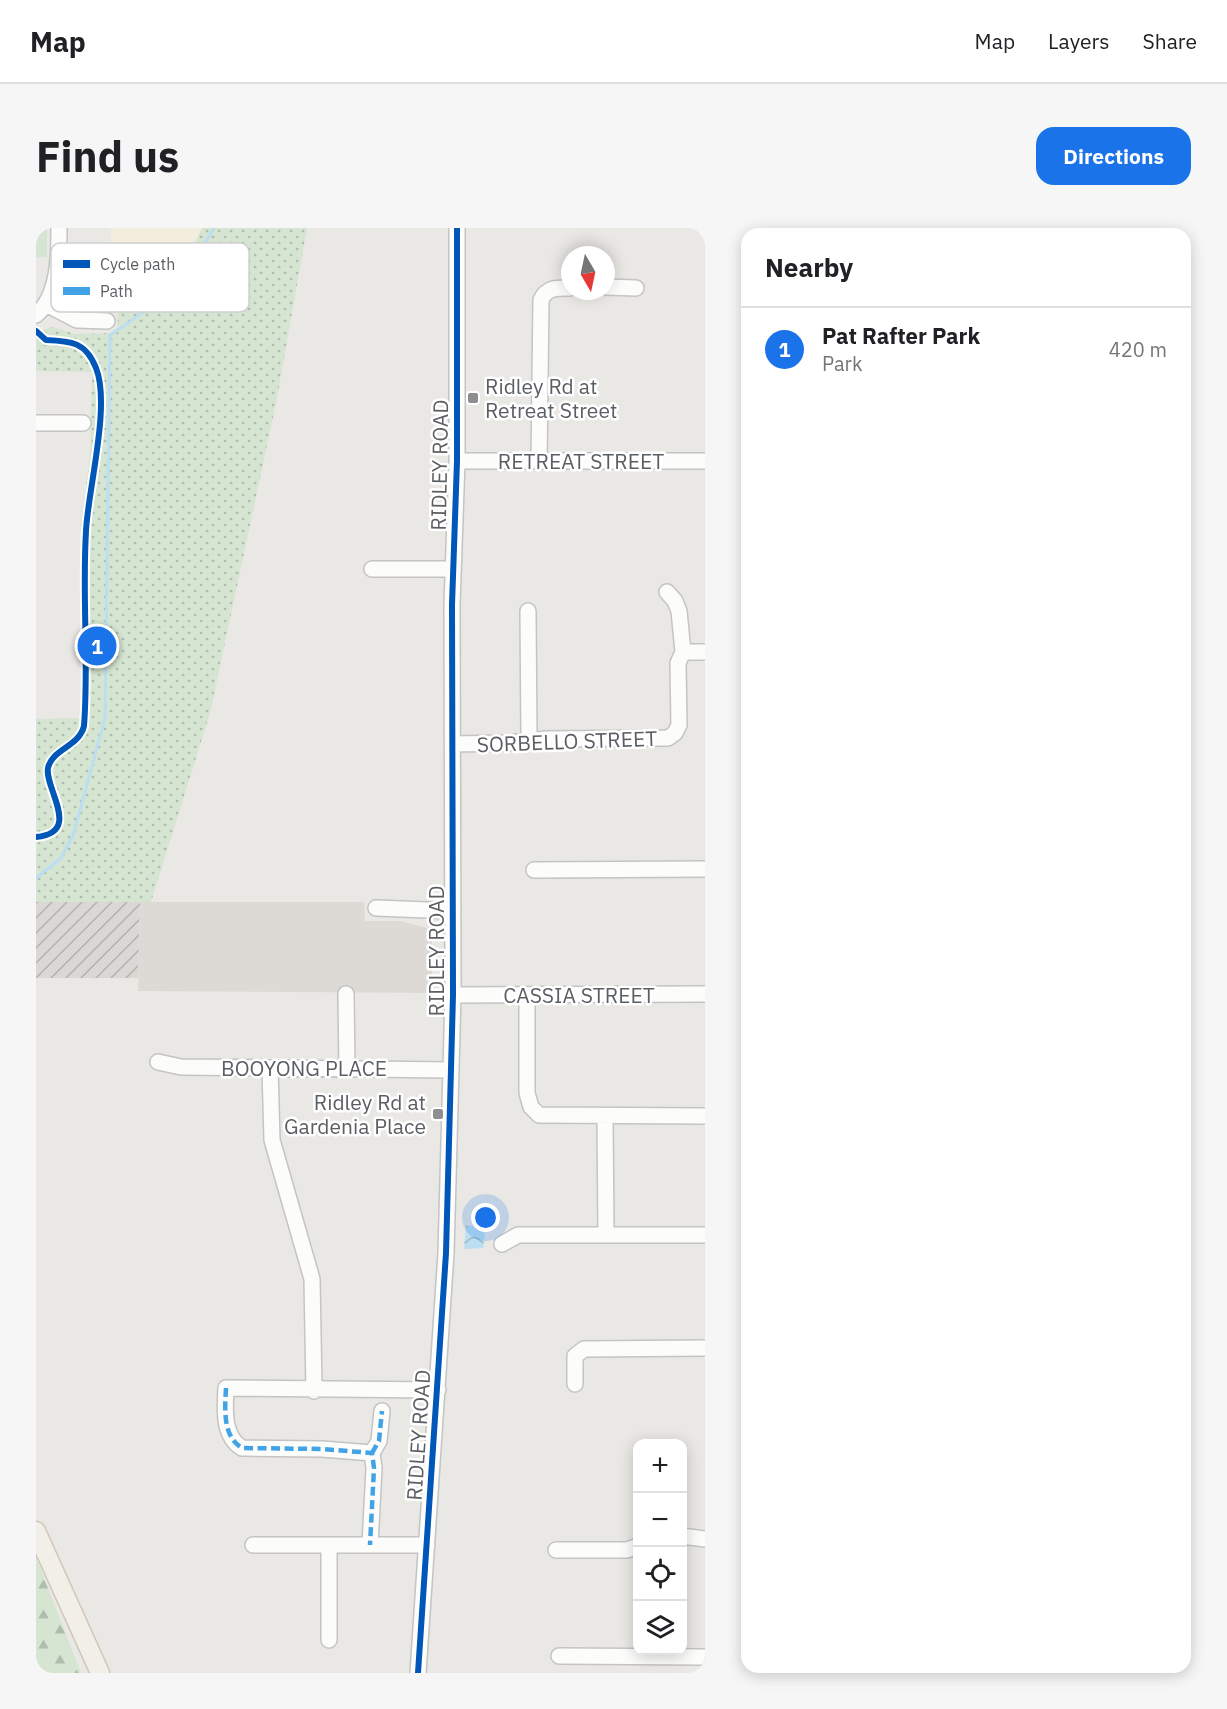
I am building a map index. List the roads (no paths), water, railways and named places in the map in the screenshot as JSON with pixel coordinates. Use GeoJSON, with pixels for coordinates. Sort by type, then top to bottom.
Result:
{"type":"FeatureCollection","features":[{"type":"Feature","properties":{"kind":"main road"},"geometry":{"type":"LineString","coordinates":[[36,1531],[100,1673]]}},
{"type":"Feature","properties":{"kind":"street"},"geometry":{"type":"LineString","coordinates":[[58,243],[59,228]]}},
{"type":"Feature","properties":{"kind":"street","name":"RIDLEY ROAD"},"geometry":{"type":"LineString","coordinates":[[418,1673],[446,1253],[451,1070],[457,228]]}},
{"type":"Feature","properties":{"kind":"street"},"geometry":{"type":"LineString","coordinates":[[51,286],[41,309],[77,320],[107,321]]}},
{"type":"Feature","properties":{"kind":"street"},"geometry":{"type":"LineString","coordinates":[[615,287],[636,288]]}},
{"type":"Feature","properties":{"kind":"street"},"geometry":{"type":"LineString","coordinates":[[539,462],[540,309],[545,293],[554,288],[561,288]]}},
{"type":"Feature","properties":{"kind":"street"},"geometry":{"type":"LineString","coordinates":[[36,423],[83,423]]}},
{"type":"Feature","properties":{"kind":"street","name":"RETREAT STREET"},"geometry":{"type":"LineString","coordinates":[[456,461],[705,461]]}},
{"type":"Feature","properties":{"kind":"street"},"geometry":{"type":"LineString","coordinates":[[372,569],[453,569]]}},
{"type":"Feature","properties":{"kind":"street","name":"SORBELLO STREET"},"geometry":{"type":"LineString","coordinates":[[453,744],[499,744],[529,740],[668,738],[675,733],[679,725],[678,663],[683,652],[679,611],[675,601],[667,592]]}},
{"type":"Feature","properties":{"kind":"street"},"geometry":{"type":"LineString","coordinates":[[528,612],[529,740]]}},
{"type":"Feature","properties":{"kind":"street"},"geometry":{"type":"LineString","coordinates":[[683,652],[705,652]]}},
{"type":"Feature","properties":{"kind":"street"},"geometry":{"type":"LineString","coordinates":[[534,870],[705,869]]}},
{"type":"Feature","properties":{"kind":"street"},"geometry":{"type":"LineString","coordinates":[[376,908],[453,911]]}},
{"type":"Feature","properties":{"kind":"street"},"geometry":{"type":"LineString","coordinates":[[346,994],[347,1068]]}},
{"type":"Feature","properties":{"kind":"street","name":"CASSIA STREET"},"geometry":{"type":"LineString","coordinates":[[453,995],[705,994]]}},
{"type":"Feature","properties":{"kind":"street"},"geometry":{"type":"LineString","coordinates":[[527,995],[527,1093],[531,1107],[539,1114],[553,1117],[705,1116]]}},
{"type":"Feature","properties":{"kind":"street","name":"BOOYONG PLACE"},"geometry":{"type":"LineString","coordinates":[[158,1062],[181,1067],[451,1070]]}},
{"type":"Feature","properties":{"kind":"street"},"geometry":{"type":"LineString","coordinates":[[270,1068],[272,1140],[312,1279],[314,1391]]}},
{"type":"Feature","properties":{"kind":"street"},"geometry":{"type":"LineString","coordinates":[[605,1117],[606,1235]]}},
{"type":"Feature","properties":{"kind":"street"},"geometry":{"type":"LineString","coordinates":[[502,1244],[518,1236],[705,1235]]}},
{"type":"Feature","properties":{"kind":"street"},"geometry":{"type":"LineString","coordinates":[[575,1384],[575,1356],[584,1349],[705,1348]]}},
{"type":"Feature","properties":{"kind":"street"},"geometry":{"type":"LineString","coordinates":[[372,1453],[322,1449],[242,1448],[231,1438],[227,1428],[226,1388],[314,1391],[438,1390]]}},
{"type":"Feature","properties":{"kind":"street"},"geometry":{"type":"LineString","coordinates":[[370,1545],[374,1467],[372,1453],[380,1441],[382,1411]]}},
{"type":"Feature","properties":{"kind":"street"},"geometry":{"type":"LineString","coordinates":[[687,1537],[705,1539]]}},
{"type":"Feature","properties":{"kind":"street"},"geometry":{"type":"LineString","coordinates":[[253,1545],[427,1545]]}},
{"type":"Feature","properties":{"kind":"street"},"geometry":{"type":"LineString","coordinates":[[329,1545],[329,1640]]}},
{"type":"Feature","properties":{"kind":"street"},"geometry":{"type":"LineString","coordinates":[[556,1550],[627,1550],[635,1547]]}},
{"type":"Feature","properties":{"kind":"street"},"geometry":{"type":"LineString","coordinates":[[559,1656],[705,1657]]}},
{"type":"Feature","properties":{"kind":"water"},"geometry":{"type":"Polygon","coordinates":[[[481,1225],[485,1236],[483,1248],[464,1249],[466,1226],[481,1225]]]}},
{"type":"Feature","properties":{"kind":"waterway"},"geometry":{"type":"LineString","coordinates":[[205,243],[214,228]]}},
{"type":"Feature","properties":{"kind":"waterway"},"geometry":{"type":"LineString","coordinates":[[36,878],[60,859],[73,836],[105,718],[110,335],[143,312]]}},
{"type":"Feature","properties":{"kind":"place","name":"Ridley Rd at Retreat Street"},"geometry":{"type":"Point","coordinates":[473,398]}},
{"type":"Feature","properties":{"kind":"place","name":"Pat Rafter Park"},"geometry":{"type":"Point","coordinates":[97,646]}},
{"type":"Feature","properties":{"kind":"place","name":"Ridley Rd at Gardenia Place"},"geometry":{"type":"Point","coordinates":[438,1114]}}]}
